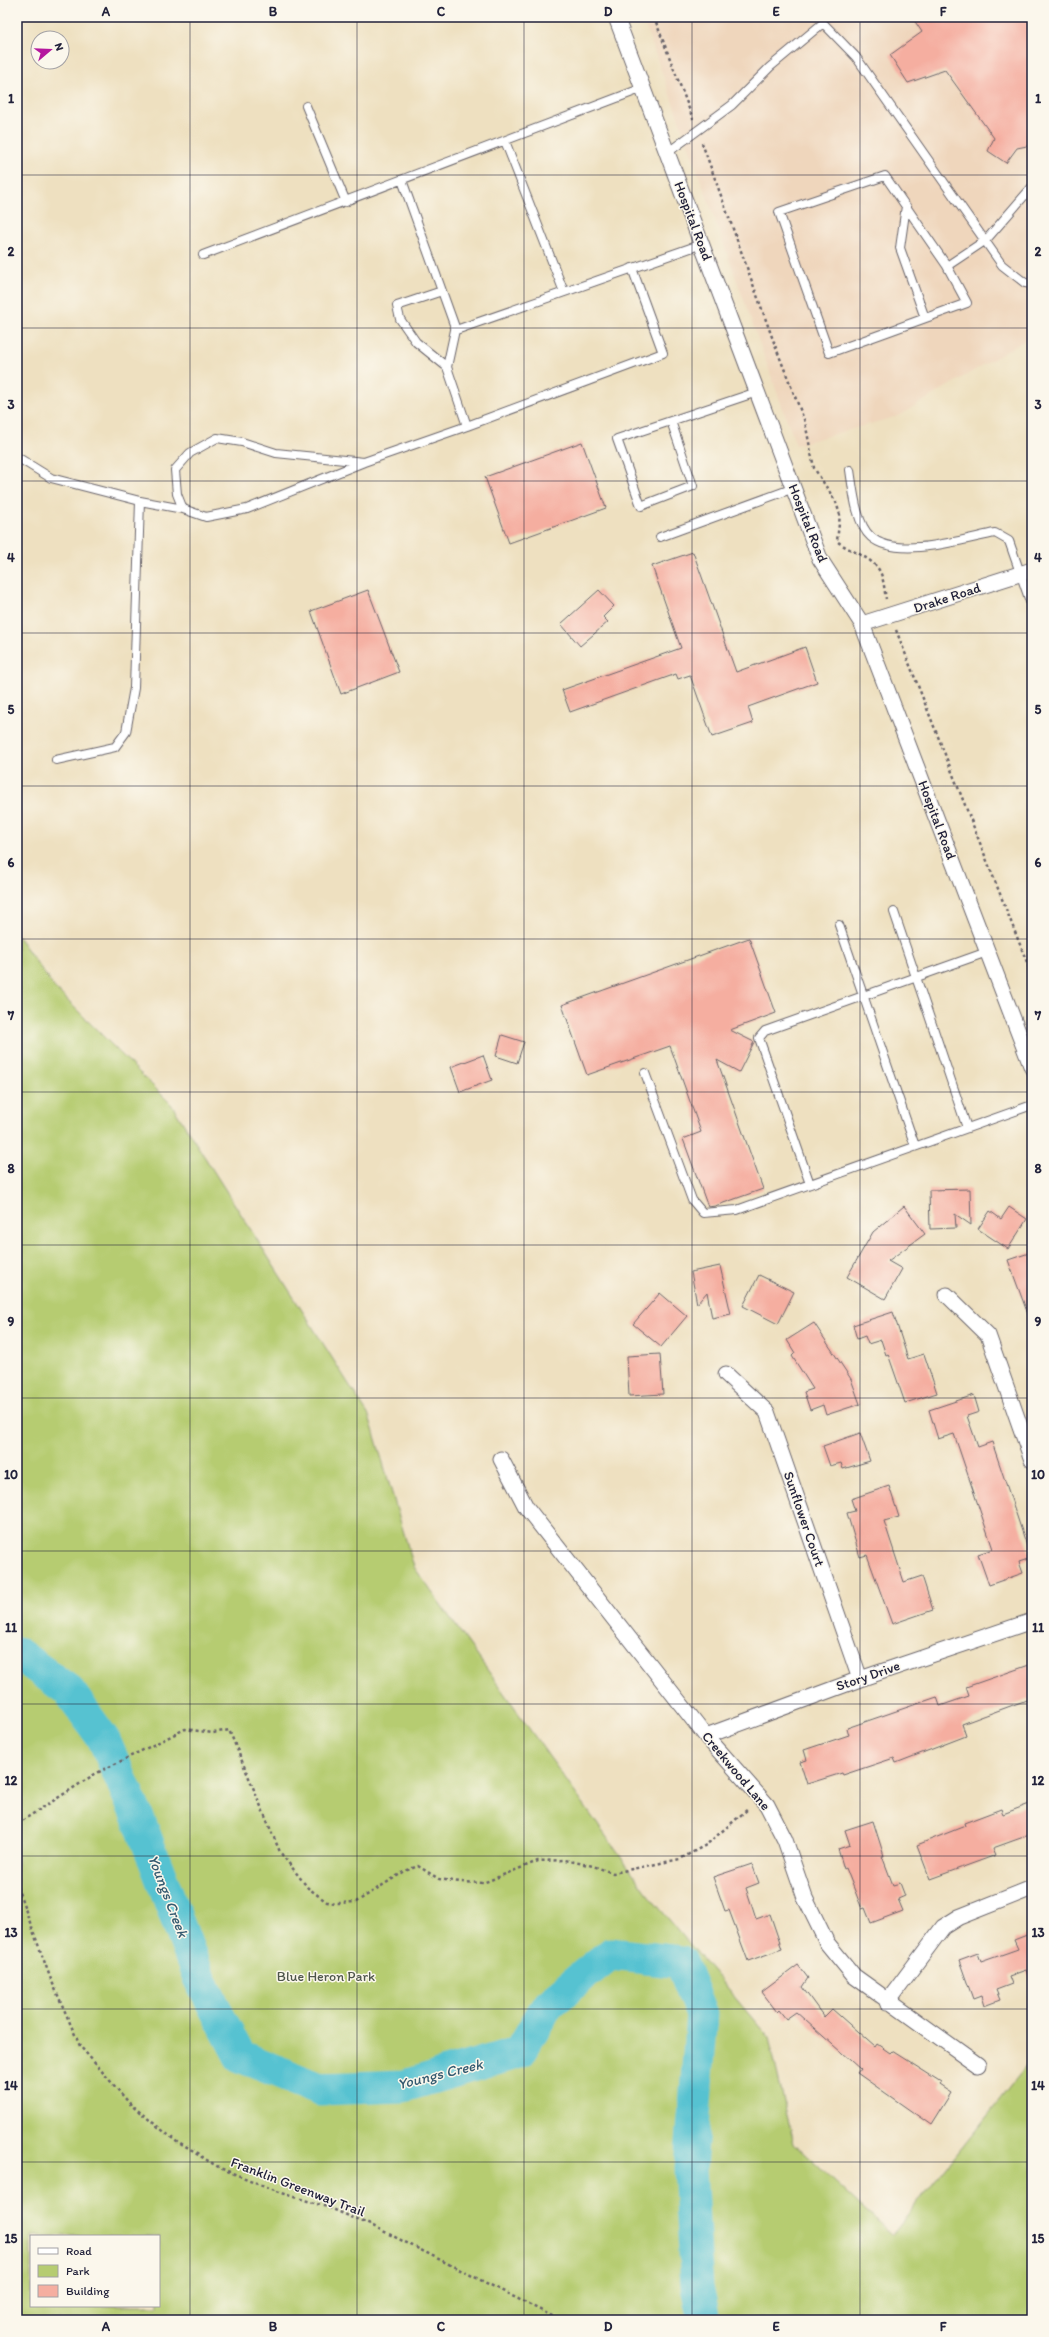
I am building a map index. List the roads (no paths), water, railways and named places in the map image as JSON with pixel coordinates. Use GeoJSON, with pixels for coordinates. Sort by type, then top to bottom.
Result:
{"type":"FeatureCollection","features":[{"type":"Feature","properties":{"kind":"street","name":"Hospital Road"},"geometry":{"type":"LineString","coordinates":[[616,17],[820,558],[862,624],[1032,1068]]}},
{"type":"Feature","properties":{"kind":"street","name":"Drake Road"},"geometry":{"type":"LineString","coordinates":[[862,624],[1026,572]]}},
{"type":"Feature","properties":{"kind":"street"},"geometry":{"type":"LineString","coordinates":[[947,1295],[988,1335],[1032,1460]]}},
{"type":"Feature","properties":{"kind":"street","name":"Sunflower Court"},"geometry":{"type":"LineString","coordinates":[[726,1374],[767,1412],[860,1679]]}},
{"type":"Feature","properties":{"kind":"street","name":"Creekwood Lane"},"geometry":{"type":"LineString","coordinates":[[501,1459],[526,1507],[706,1736],[766,1805],[785,1840],[805,1898],[827,1942],[854,1976],[887,2002],[978,2065]]}},
{"type":"Feature","properties":{"kind":"street","name":"Story Drive"},"geometry":{"type":"LineString","coordinates":[[706,1736],[860,1679],[1032,1621]]}},
{"type":"Feature","properties":{"kind":"street"},"geometry":{"type":"LineString","coordinates":[[887,2002],[944,1927],[959,1917],[1032,1888]]}},
{"type":"Feature","properties":{"kind":"lane"},"geometry":{"type":"LineString","coordinates":[[667,153],[732,105],[770,67],[821,20],[856,57],[986,240],[1002,265],[1025,283],[1032,284]]}},
{"type":"Feature","properties":{"kind":"lane"},"geometry":{"type":"LineString","coordinates":[[203,256],[643,88]]}},
{"type":"Feature","properties":{"kind":"lane"},"geometry":{"type":"LineString","coordinates":[[306,106],[346,202]]}},
{"type":"Feature","properties":{"kind":"lane"},"geometry":{"type":"LineString","coordinates":[[506,141],[564,292]]}},
{"type":"Feature","properties":{"kind":"lane"},"geometry":{"type":"LineString","coordinates":[[885,176],[906,206],[947,266],[967,303],[829,353],[779,212],[885,176]]}},
{"type":"Feature","properties":{"kind":"lane"},"geometry":{"type":"LineString","coordinates":[[402,180],[456,330],[447,367]]}},
{"type":"Feature","properties":{"kind":"lane"},"geometry":{"type":"LineString","coordinates":[[947,266],[986,240],[1032,187]]}},
{"type":"Feature","properties":{"kind":"lane"},"geometry":{"type":"LineString","coordinates":[[906,206],[900,248],[925,318]]}},
{"type":"Feature","properties":{"kind":"lane"},"geometry":{"type":"LineString","coordinates":[[456,330],[702,244]]}},
{"type":"Feature","properties":{"kind":"lane"},"geometry":{"type":"LineString","coordinates":[[17,457],[51,478],[140,501],[183,509],[206,517],[248,509],[364,462],[467,426],[663,353],[632,268]]}},
{"type":"Feature","properties":{"kind":"lane"},"geometry":{"type":"LineString","coordinates":[[442,291],[397,306],[400,319],[416,342],[447,367],[467,426]]}},
{"type":"Feature","properties":{"kind":"lane"},"geometry":{"type":"LineString","coordinates":[[671,421],[693,486],[640,506],[617,439],[757,392]]}},
{"type":"Feature","properties":{"kind":"lane"},"geometry":{"type":"LineString","coordinates":[[183,509],[177,494],[175,470],[190,453],[217,438],[242,442],[276,453],[364,462]]}},
{"type":"Feature","properties":{"kind":"lane"},"geometry":{"type":"LineString","coordinates":[[850,470],[857,512],[870,536],[892,547],[926,546],[995,533],[1010,541],[1026,572],[1032,607]]}},
{"type":"Feature","properties":{"kind":"lane"},"geometry":{"type":"LineString","coordinates":[[660,537],[794,488]]}},
{"type":"Feature","properties":{"kind":"lane"},"geometry":{"type":"LineString","coordinates":[[56,760],[115,746],[126,732],[134,688],[140,501]]}},
{"type":"Feature","properties":{"kind":"lane"},"geometry":{"type":"LineString","coordinates":[[894,912],[967,1128]]}},
{"type":"Feature","properties":{"kind":"lane"},"geometry":{"type":"LineString","coordinates":[[839,925],[916,1146]]}},
{"type":"Feature","properties":{"kind":"lane"},"geometry":{"type":"LineString","coordinates":[[810,1184],[759,1038],[764,1031],[988,952]]}},
{"type":"Feature","properties":{"kind":"lane"},"geometry":{"type":"LineString","coordinates":[[645,1073],[692,1200],[703,1214],[737,1210],[1032,1105]]}},
{"type":"Feature","properties":{"kind":"waterway","name":"Youngs Creek"},"geometry":{"type":"LineString","coordinates":[[17,1653],[69,1691],[104,1740],[141,1825],[199,1978],[240,2056],[320,2089],[404,2086],[520,2052],[548,2004],[610,1954],[681,1962],[702,2014],[690,2168],[697,2287],[704,2320]]}},
{"type":"Feature","properties":{"kind":"park label","name":"Blue Heron Park"},"geometry":{"type":"Point","coordinates":[326,1976]}}]}
